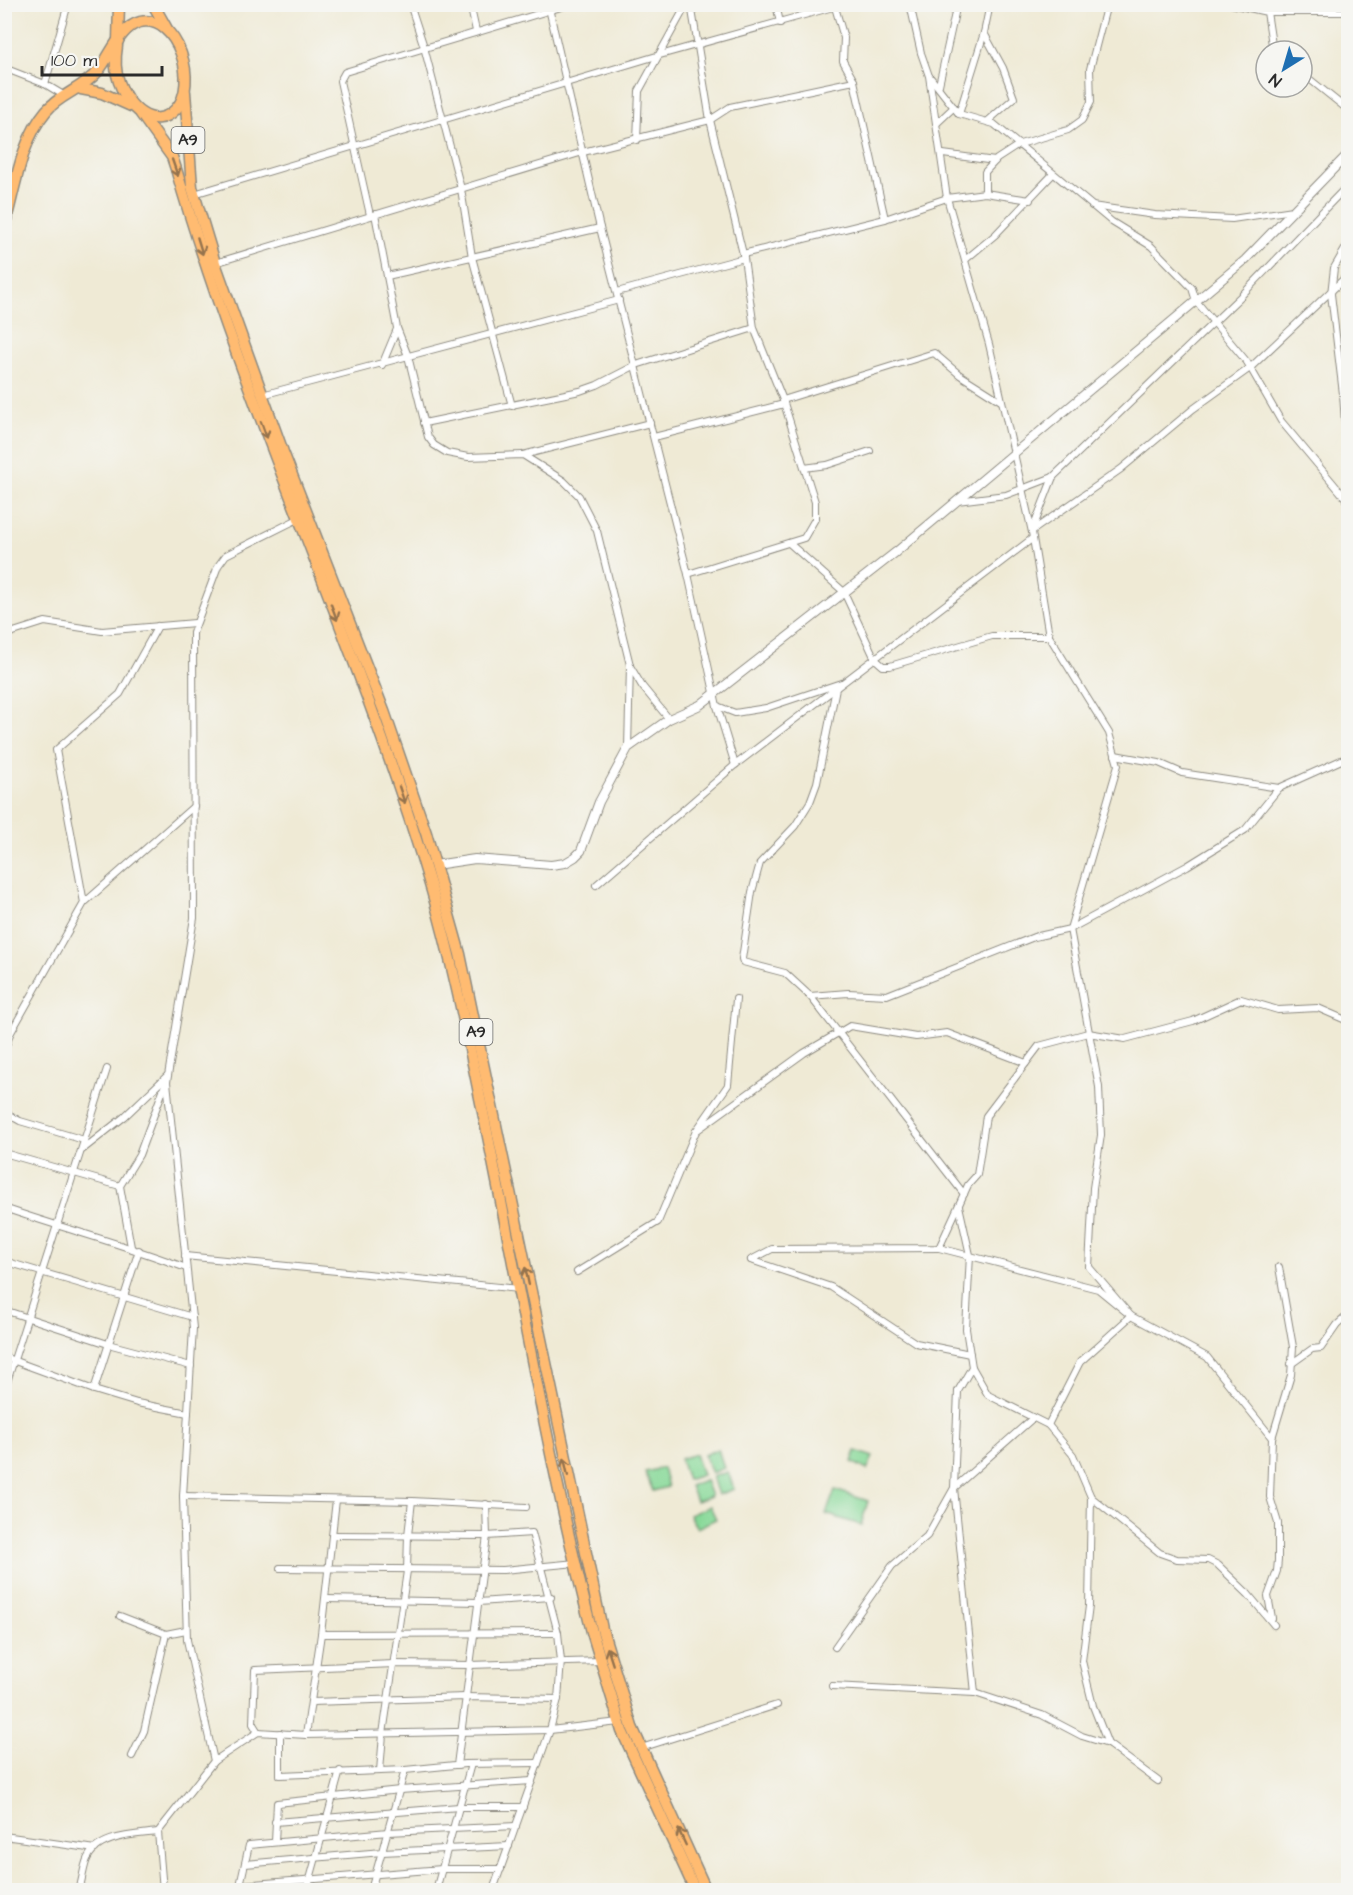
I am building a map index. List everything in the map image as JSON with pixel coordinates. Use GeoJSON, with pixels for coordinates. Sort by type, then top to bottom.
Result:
{"type":"FeatureCollection","features":[{"type":"Feature","properties":{"kind":"highway"},"geometry":{"type":"LineString","coordinates":[[119,4],[117,43],[119,81],[132,106]]}},
{"type":"Feature","properties":{"kind":"highway"},"geometry":{"type":"LineString","coordinates":[[81,89],[102,93],[132,106],[149,118],[167,116],[175,110],[185,92],[186,80],[182,55],[153,4]]}},
{"type":"Feature","properties":{"kind":"highway"},"geometry":{"type":"LineString","coordinates":[[4,227],[31,136],[44,113],[65,96],[81,89],[117,43],[138,22],[159,26],[170,35]]}},
{"type":"Feature","properties":{"kind":"highway","name":"A9"},"geometry":{"type":"LineString","coordinates":[[185,92],[194,194],[215,263],[262,395],[384,711],[435,865],[462,965],[591,1586],[629,1719],[640,1748],[706,1890]]}},
{"type":"Feature","properties":{"kind":"highway","name":"A9"},"geometry":{"type":"LineString","coordinates":[[141,114],[174,163],[206,266],[298,519],[375,715],[434,896],[450,957],[576,1563],[601,1661],[619,1722],[695,1890]]}},
{"type":"Feature","properties":{"kind":"street"},"geometry":{"type":"LineString","coordinates":[[45,84],[68,4]]}},
{"type":"Feature","properties":{"kind":"street"},"geometry":{"type":"LineString","coordinates":[[410,4],[424,48],[461,189],[472,257],[512,406]]}},
{"type":"Feature","properties":{"kind":"street"},"geometry":{"type":"LineString","coordinates":[[470,4],[476,31]]}},
{"type":"Feature","properties":{"kind":"street"},"geometry":{"type":"LineString","coordinates":[[571,4],[549,8],[424,48],[352,68],[341,76],[354,146],[387,276],[397,328],[408,356],[424,423],[434,445],[447,453],[468,457],[523,455],[650,423]]}},
{"type":"Feature","properties":{"kind":"street"},"geometry":{"type":"LineString","coordinates":[[637,140],[639,91],[683,11],[682,4]]}},
{"type":"Feature","properties":{"kind":"street"},"geometry":{"type":"LineString","coordinates":[[688,574],[804,538],[815,519],[815,502],[783,402],[754,328],[743,256],[710,120],[691,4]]}},
{"type":"Feature","properties":{"kind":"street"},"geometry":{"type":"LineString","coordinates":[[776,4],[780,22]]}},
{"type":"Feature","properties":{"kind":"street"},"geometry":{"type":"LineString","coordinates":[[194,194],[696,44],[844,4]]}},
{"type":"Feature","properties":{"kind":"street"},"geometry":{"type":"LineString","coordinates":[[910,4],[921,53],[929,76],[943,154],[947,198],[1001,401],[1033,535],[1049,636],[1110,733],[1118,765],[1070,929],[1100,1088],[1101,1135],[1093,1188],[1089,1267],[1131,1316]]}},
{"type":"Feature","properties":{"kind":"street"},"geometry":{"type":"LineString","coordinates":[[939,86],[957,4]]}},
{"type":"Feature","properties":{"kind":"street"},"geometry":{"type":"LineString","coordinates":[[959,114],[984,33],[990,4]]}},
{"type":"Feature","properties":{"kind":"street"},"geometry":{"type":"LineString","coordinates":[[985,193],[985,172],[995,161],[1020,144],[1073,128],[1087,112],[1090,102],[1090,69],[1107,4]]}},
{"type":"Feature","properties":{"kind":"street"},"geometry":{"type":"LineString","coordinates":[[1231,4],[1267,12],[1348,12]]}},
{"type":"Feature","properties":{"kind":"street"},"geometry":{"type":"LineString","coordinates":[[836,7],[844,38],[843,61],[854,81],[885,219]]}},
{"type":"Feature","properties":{"kind":"street"},"geometry":{"type":"LineString","coordinates":[[549,8],[600,228],[688,574],[716,693],[717,706],[735,765]]}},
{"type":"Feature","properties":{"kind":"street"},"geometry":{"type":"LineString","coordinates":[[1267,12],[1271,39]]}},
{"type":"Feature","properties":{"kind":"street"},"geometry":{"type":"LineString","coordinates":[[984,33],[1004,68],[1014,98],[988,121]]}},
{"type":"Feature","properties":{"kind":"street"},"geometry":{"type":"LineString","coordinates":[[4,68],[45,84],[65,96]]}},
{"type":"Feature","properties":{"kind":"street"},"geometry":{"type":"LineString","coordinates":[[929,76],[959,114],[988,121],[1020,144],[1091,206],[1151,246],[1192,288],[1196,301],[1250,368],[1281,421],[1348,501]]}},
{"type":"Feature","properties":{"kind":"street"},"geometry":{"type":"LineString","coordinates":[[215,263],[583,152],[710,120],[730,107],[854,81]]}},
{"type":"Feature","properties":{"kind":"street"},"geometry":{"type":"LineString","coordinates":[[1314,83],[1348,110]]}},
{"type":"Feature","properties":{"kind":"street"},"geometry":{"type":"LineString","coordinates":[[937,123],[954,107]]}},
{"type":"Feature","properties":{"kind":"street"},"geometry":{"type":"LineString","coordinates":[[943,154],[995,161]]}},
{"type":"Feature","properties":{"kind":"street"},"geometry":{"type":"LineString","coordinates":[[435,865],[475,859],[551,865],[565,863],[575,857],[581,851],[599,802],[628,748],[669,718],[700,705],[716,693],[956,501],[1245,260],[1348,154]]}},
{"type":"Feature","properties":{"kind":"street"},"geometry":{"type":"LineString","coordinates":[[965,260],[995,235],[1053,174]]}},
{"type":"Feature","properties":{"kind":"street"},"geometry":{"type":"LineString","coordinates":[[956,501],[1006,495],[1053,477],[1213,322],[1348,185]]}},
{"type":"Feature","properties":{"kind":"street"},"geometry":{"type":"LineString","coordinates":[[617,292],[885,219],[947,198],[985,193],[1029,200]]}},
{"type":"Feature","properties":{"kind":"street"},"geometry":{"type":"LineString","coordinates":[[1091,206],[1155,215],[1232,219],[1294,210]]}},
{"type":"Feature","properties":{"kind":"street"},"geometry":{"type":"LineString","coordinates":[[387,276],[600,228]]}},
{"type":"Feature","properties":{"kind":"street"},"geometry":{"type":"LineString","coordinates":[[1348,244],[1335,268],[1330,294],[1343,394],[1348,467]]}},
{"type":"Feature","properties":{"kind":"street"},"geometry":{"type":"LineString","coordinates":[[596,885],[735,765],[1121,469],[1193,409],[1250,368],[1348,275]]}},
{"type":"Feature","properties":{"kind":"street"},"geometry":{"type":"LineString","coordinates":[[262,395],[382,365],[408,356],[619,300]]}},
{"type":"Feature","properties":{"kind":"street"},"geometry":{"type":"LineString","coordinates":[[382,365],[397,328]]}},
{"type":"Feature","properties":{"kind":"street"},"geometry":{"type":"LineString","coordinates":[[424,423],[512,406],[597,385],[636,365],[754,328]]}},
{"type":"Feature","properties":{"kind":"street"},"geometry":{"type":"LineString","coordinates":[[654,437],[783,402],[934,353],[960,375],[1001,401]]}},
{"type":"Feature","properties":{"kind":"street"},"geometry":{"type":"LineString","coordinates":[[804,468],[827,465],[870,451]]}},
{"type":"Feature","properties":{"kind":"street"},"geometry":{"type":"LineString","coordinates":[[523,455],[564,481],[586,507],[597,531],[630,665],[628,748]]}},
{"type":"Feature","properties":{"kind":"street"},"geometry":{"type":"LineString","coordinates":[[1033,535],[1053,477]]}},
{"type":"Feature","properties":{"kind":"street"},"geometry":{"type":"LineString","coordinates":[[131,1247],[120,1186],[139,1155],[167,1079],[194,918],[195,623],[218,566],[226,555],[298,519]]}},
{"type":"Feature","properties":{"kind":"street"},"geometry":{"type":"LineString","coordinates":[[789,543],[844,592],[875,659],[883,666],[890,666],[992,636],[1049,636]]}},
{"type":"Feature","properties":{"kind":"street"},"geometry":{"type":"LineString","coordinates":[[4,635],[45,622],[102,631],[195,623]]}},
{"type":"Feature","properties":{"kind":"street"},"geometry":{"type":"LineString","coordinates":[[84,903],[56,750],[120,694],[158,627]]}},
{"type":"Feature","properties":{"kind":"street"},"geometry":{"type":"LineString","coordinates":[[630,665],[642,686],[669,718]]}},
{"type":"Feature","properties":{"kind":"street"},"geometry":{"type":"LineString","coordinates":[[717,706],[735,713],[766,708],[839,685]]}},
{"type":"Feature","properties":{"kind":"street"},"geometry":{"type":"LineString","coordinates":[[839,685],[817,783],[810,802],[795,826],[760,863],[752,892],[742,959],[743,962],[785,973],[810,996],[964,1194]]}},
{"type":"Feature","properties":{"kind":"street"},"geometry":{"type":"LineString","coordinates":[[1115,755],[1159,763],[1182,773],[1279,788]]}},
{"type":"Feature","properties":{"kind":"street"},"geometry":{"type":"LineString","coordinates":[[810,996],[848,993],[887,995],[1034,937],[1070,929],[1187,866],[1245,830],[1279,788],[1348,757]]}},
{"type":"Feature","properties":{"kind":"street"},"geometry":{"type":"LineString","coordinates":[[4,1052],[7,1034],[84,903],[194,806]]}},
{"type":"Feature","properties":{"kind":"street"},"geometry":{"type":"LineString","coordinates":[[577,1272],[658,1222],[696,1131],[728,1085],[736,999]]}},
{"type":"Feature","properties":{"kind":"street"},"geometry":{"type":"LineString","coordinates":[[939,1248],[964,1194],[976,1175],[986,1116],[1039,1046],[1088,1033],[1125,1039],[1193,1021],[1241,999],[1278,1010],[1318,1008],[1348,1021]]}},
{"type":"Feature","properties":{"kind":"street"},"geometry":{"type":"LineString","coordinates":[[696,1131],[804,1053],[850,1026],[916,1037],[947,1033],[1026,1063]]}},
{"type":"Feature","properties":{"kind":"street"},"geometry":{"type":"LineString","coordinates":[[4,1391],[58,1227],[106,1069]]}},
{"type":"Feature","properties":{"kind":"street"},"geometry":{"type":"LineString","coordinates":[[81,1151],[167,1079]]}},
{"type":"Feature","properties":{"kind":"street"},"geometry":{"type":"LineString","coordinates":[[167,1079],[192,1317],[183,1496],[186,1630],[214,1761]]}},
{"type":"Feature","properties":{"kind":"street"},"geometry":{"type":"LineString","coordinates":[[4,1112],[20,1121],[84,1140]]}},
{"type":"Feature","properties":{"kind":"street"},"geometry":{"type":"LineString","coordinates":[[4,1153],[120,1186]]}},
{"type":"Feature","properties":{"kind":"street"},"geometry":{"type":"LineString","coordinates":[[959,1205],[970,1255],[966,1329],[972,1367],[988,1395],[1048,1425],[1073,1455],[1091,1497],[1089,1606],[1082,1661],[1093,1706],[1108,1744]]}},
{"type":"Feature","properties":{"kind":"street"},"geometry":{"type":"LineString","coordinates":[[4,1208],[58,1227],[131,1247],[186,1268]]}},
{"type":"Feature","properties":{"kind":"street"},"geometry":{"type":"LineString","coordinates":[[970,1354],[916,1343],[831,1287],[751,1260],[772,1249],[939,1248],[1098,1289],[1131,1316],[1207,1358],[1272,1438]]}},
{"type":"Feature","properties":{"kind":"street"},"geometry":{"type":"LineString","coordinates":[[94,1389],[139,1250]]}},
{"type":"Feature","properties":{"kind":"street"},"geometry":{"type":"LineString","coordinates":[[185,1256],[519,1289]]}},
{"type":"Feature","properties":{"kind":"street"},"geometry":{"type":"LineString","coordinates":[[4,1261],[192,1317]]}},
{"type":"Feature","properties":{"kind":"street"},"geometry":{"type":"LineString","coordinates":[[1091,1497],[1160,1553],[1177,1559],[1208,1560],[1218,1565],[1248,1594],[1274,1625],[1268,1596],[1277,1571],[1278,1560],[1278,1523],[1270,1497],[1272,1438],[1292,1364],[1290,1324],[1279,1267]]}},
{"type":"Feature","properties":{"kind":"street"},"geometry":{"type":"LineString","coordinates":[[4,1310],[108,1344],[191,1366]]}},
{"type":"Feature","properties":{"kind":"street"},"geometry":{"type":"LineString","coordinates":[[1292,1364],[1312,1349],[1321,1348],[1337,1325],[1348,1315]]}},
{"type":"Feature","properties":{"kind":"street"},"geometry":{"type":"LineString","coordinates":[[1048,1425],[1080,1362],[1131,1316]]}},
{"type":"Feature","properties":{"kind":"street"},"geometry":{"type":"LineString","coordinates":[[4,1357],[137,1403],[188,1413]]}},
{"type":"Feature","properties":{"kind":"street"},"geometry":{"type":"LineString","coordinates":[[972,1367],[958,1390],[954,1488],[975,1693]]}},
{"type":"Feature","properties":{"kind":"street"},"geometry":{"type":"LineString","coordinates":[[835,1647],[892,1566],[927,1536],[954,1488],[1033,1418]]}},
{"type":"Feature","properties":{"kind":"street"},"geometry":{"type":"LineString","coordinates":[[183,1496],[412,1501],[526,1507]]}},
{"type":"Feature","properties":{"kind":"street"},"geometry":{"type":"LineString","coordinates":[[306,1735],[312,1702],[314,1668],[326,1599],[336,1500]]}},
{"type":"Feature","properties":{"kind":"street"},"geometry":{"type":"LineString","coordinates":[[380,1770],[401,1601],[407,1571],[412,1501]]}},
{"type":"Feature","properties":{"kind":"street"},"geometry":{"type":"LineString","coordinates":[[457,1765],[487,1536],[486,1504]]}},
{"type":"Feature","properties":{"kind":"street"},"geometry":{"type":"LineString","coordinates":[[333,1535],[487,1536],[532,1533],[551,1597],[558,1633],[561,1661],[558,1699],[550,1730],[493,1890]]}},
{"type":"Feature","properties":{"kind":"street"},"geometry":{"type":"LineString","coordinates":[[280,1568],[483,1570],[576,1563]]}},
{"type":"Feature","properties":{"kind":"street"},"geometry":{"type":"LineString","coordinates":[[326,1599],[479,1602],[551,1597]]}},
{"type":"Feature","properties":{"kind":"street"},"geometry":{"type":"LineString","coordinates":[[120,1616],[166,1634],[186,1630]]}},
{"type":"Feature","properties":{"kind":"street"},"geometry":{"type":"LineString","coordinates":[[321,1634],[558,1633]]}},
{"type":"Feature","properties":{"kind":"street"},"geometry":{"type":"LineString","coordinates":[[132,1756],[144,1731],[166,1634]]}},
{"type":"Feature","properties":{"kind":"street"},"geometry":{"type":"LineString","coordinates":[[258,1732],[253,1724],[255,1670],[394,1664],[470,1665],[601,1661]]}},
{"type":"Feature","properties":{"kind":"street"},"geometry":{"type":"LineString","coordinates":[[832,1686],[975,1693],[1042,1715],[1082,1736],[1108,1744],[1158,1781]]}},
{"type":"Feature","properties":{"kind":"street"},"geometry":{"type":"LineString","coordinates":[[312,1702],[465,1697],[558,1699]]}},
{"type":"Feature","properties":{"kind":"street"},"geometry":{"type":"LineString","coordinates":[[640,1748],[777,1705]]}},
{"type":"Feature","properties":{"kind":"street"},"geometry":{"type":"LineString","coordinates":[[163,1890],[158,1832],[214,1761],[258,1732],[306,1735],[550,1730],[619,1722]]}},
{"type":"Feature","properties":{"kind":"street"},"geometry":{"type":"LineString","coordinates":[[280,1733],[280,1775],[405,1770],[471,1764],[538,1763]]}},
{"type":"Feature","properties":{"kind":"street"},"geometry":{"type":"LineString","coordinates":[[436,1890],[471,1764]]}},
{"type":"Feature","properties":{"kind":"street"},"geometry":{"type":"LineString","coordinates":[[371,1890],[405,1770]]}},
{"type":"Feature","properties":{"kind":"street"},"geometry":{"type":"LineString","coordinates":[[307,1890],[340,1771]]}},
{"type":"Feature","properties":{"kind":"street"},"geometry":{"type":"LineString","coordinates":[[275,1842],[277,1803],[400,1790],[532,1781]]}},
{"type":"Feature","properties":{"kind":"street"},"geometry":{"type":"LineString","coordinates":[[275,1822],[459,1807],[523,1807]]}},
{"type":"Feature","properties":{"kind":"street"},"geometry":{"type":"LineString","coordinates":[[501,1869],[442,1869],[376,1873],[311,1878],[239,1888],[249,1845],[323,1836],[516,1826]]}},
{"type":"Feature","properties":{"kind":"street"},"geometry":{"type":"LineString","coordinates":[[79,1890],[86,1860],[99,1845],[121,1837],[158,1832]]}},
{"type":"Feature","properties":{"kind":"street"},"geometry":{"type":"LineString","coordinates":[[4,1836],[96,1849]]}},
{"type":"Feature","properties":{"kind":"street"},"geometry":{"type":"LineString","coordinates":[[245,1864],[382,1852],[509,1846]]}},
{"type":"Feature","properties":{"kind":"green space"},"geometry":{"type":"Polygon","coordinates":[[[718,1449],[724,1468],[712,1473],[704,1455],[718,1449]]]}},
{"type":"Feature","properties":{"kind":"green space"},"geometry":{"type":"Polygon","coordinates":[[[856,1451],[873,1457],[867,1470],[852,1462],[856,1451]]]}},
{"type":"Feature","properties":{"kind":"green space"},"geometry":{"type":"Polygon","coordinates":[[[695,1454],[702,1475],[687,1480],[680,1459],[695,1454]]]}},
{"type":"Feature","properties":{"kind":"green space"},"geometry":{"type":"Polygon","coordinates":[[[663,1468],[668,1487],[653,1491],[645,1472],[663,1468]]]}},
{"type":"Feature","properties":{"kind":"green space"},"geometry":{"type":"Polygon","coordinates":[[[728,1472],[734,1489],[718,1495],[712,1477],[728,1472]]]}},
{"type":"Feature","properties":{"kind":"green space"},"geometry":{"type":"Polygon","coordinates":[[[705,1480],[711,1496],[696,1501],[690,1486],[705,1480]]]}},
{"type":"Feature","properties":{"kind":"green space"},"geometry":{"type":"Polygon","coordinates":[[[835,1490],[868,1501],[861,1525],[826,1514],[835,1490]]]}},
{"type":"Feature","properties":{"kind":"green space"},"geometry":{"type":"Polygon","coordinates":[[[710,1506],[716,1519],[697,1528],[689,1515],[710,1506]]]}}]}
